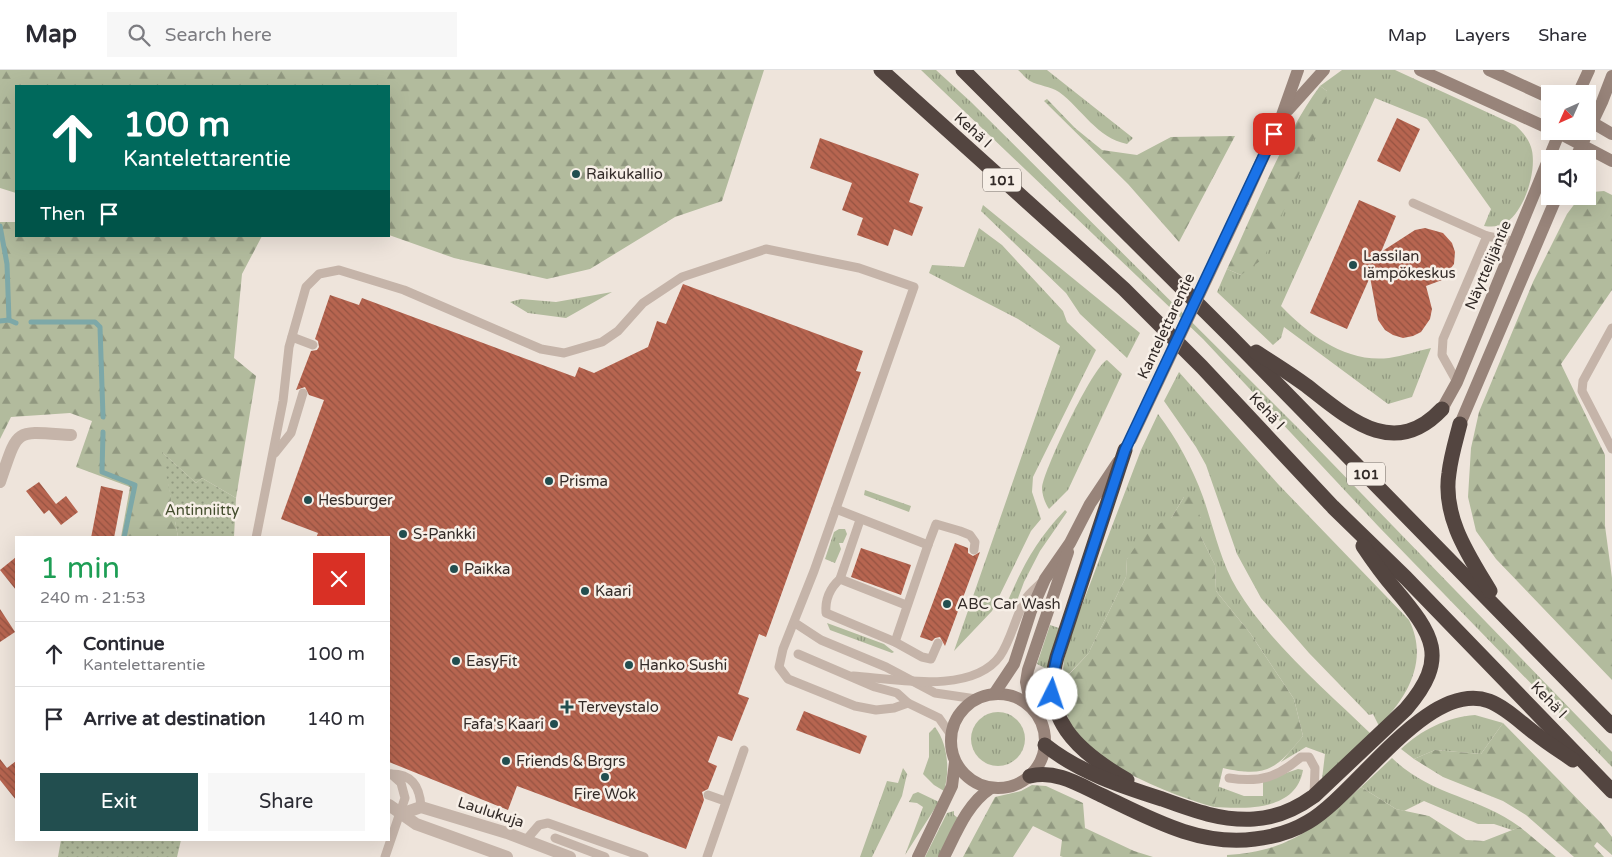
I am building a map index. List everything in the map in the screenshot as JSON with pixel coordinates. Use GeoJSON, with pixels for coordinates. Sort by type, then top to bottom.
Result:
{"type":"FeatureCollection","features":[{"type":"Feature","properties":{"kind":"highway","name":"Kehä I"},"geometry":{"type":"LineString","coordinates":[[881,70],[1124,289],[1202,367],[1333,507],[1406,578],[1612,791]]}},
{"type":"Feature","properties":{"kind":"highway","name":"Kehä I"},"geometry":{"type":"LineString","coordinates":[[963,70],[1079,183],[1612,726]]}},
{"type":"Feature","properties":{"kind":"highway"},"geometry":{"type":"LineString","coordinates":[[1230,336],[1306,385],[1346,418],[1374,431],[1393,434],[1416,430],[1432,420],[1442,409]]}},
{"type":"Feature","properties":{"kind":"highway"},"geometry":{"type":"LineString","coordinates":[[1460,424],[1448,474],[1451,509],[1462,544],[1502,612]]}},
{"type":"Feature","properties":{"kind":"highway"},"geometry":{"type":"LineString","coordinates":[[1128,444],[1057,657],[1053,675],[1052,694],[1055,710],[1062,724],[1082,749],[1111,771],[1163,800]]}},
{"type":"Feature","properties":{"kind":"highway"},"geometry":{"type":"LineString","coordinates":[[1045,745],[1071,762],[1117,785],[1195,812],[1232,819],[1254,819],[1278,815],[1300,806],[1314,796],[1394,721],[1417,696],[1430,665],[1432,653],[1428,633],[1421,619],[1395,589],[1333,507]]}},
{"type":"Feature","properties":{"kind":"highway"},"geometry":{"type":"LineString","coordinates":[[1030,776],[1044,773],[1065,778],[1150,818],[1198,836],[1228,840],[1254,839],[1284,832],[1309,822],[1334,803],[1425,716],[1441,705],[1468,698],[1489,701],[1511,714],[1537,735],[1600,778]]}},
{"type":"Feature","properties":{"kind":"main road","name":"Kantelettarentie"},"geometry":{"type":"LineString","coordinates":[[994,694],[1014,664],[1031,611],[1045,579],[1070,543],[1090,504],[1128,444],[1244,202],[1281,118],[1298,70]]}},
{"type":"Feature","properties":{"kind":"main road","name":"Kantelettarentie"},"geometry":{"type":"LineString","coordinates":[[1281,118],[1305,88],[1324,70]]}},
{"type":"Feature","properties":{"kind":"main road"},"geometry":{"type":"LineString","coordinates":[[1420,70],[1541,124]]}},
{"type":"Feature","properties":{"kind":"main road"},"geometry":{"type":"LineString","coordinates":[[1488,70],[1541,94]]}},
{"type":"Feature","properties":{"kind":"main road"},"geometry":{"type":"LineString","coordinates":[[1582,85],[1589,70]]}},
{"type":"Feature","properties":{"kind":"main road"},"geometry":{"type":"LineString","coordinates":[[1596,109],[1612,76]]}},
{"type":"Feature","properties":{"kind":"main road"},"geometry":{"type":"LineString","coordinates":[[1596,125],[1612,134]]}},
{"type":"Feature","properties":{"kind":"main road","name":"Näyttelijäntie"},"geometry":{"type":"LineString","coordinates":[[1442,409],[1457,382],[1516,242],[1553,140]]}},
{"type":"Feature","properties":{"kind":"main road"},"geometry":{"type":"LineString","coordinates":[[1572,140],[1612,161]]}},
{"type":"Feature","properties":{"kind":"main road"},"geometry":{"type":"LineString","coordinates":[[1579,150],[1583,140]]}},
{"type":"Feature","properties":{"kind":"main road"},"geometry":{"type":"LineString","coordinates":[[1460,424],[1553,205]]}},
{"type":"Feature","properties":{"kind":"main road","name":"Kantelettarentie"},"geometry":{"type":"LineString","coordinates":[[1031,707],[1026,682],[1028,670],[1070,543]]}},
{"type":"Feature","properties":{"kind":"main road"},"geometry":{"type":"LineString","coordinates":[[918,857],[952,786],[955,762],[950,744],[951,734],[959,714],[976,699],[994,694],[1014,696],[1031,707],[1042,724],[1045,745],[1040,762],[1030,776],[1012,786],[991,788],[970,780],[955,762]]}},
{"type":"Feature","properties":{"kind":"main road"},"geometry":{"type":"LineString","coordinates":[[944,857],[969,808],[981,795],[991,788]]}},
{"type":"Feature","properties":{"kind":"street"},"geometry":{"type":"LineString","coordinates":[[0,482],[14,440],[21,435],[29,432],[71,435]]}},
{"type":"Feature","properties":{"kind":"street"},"geometry":{"type":"LineString","coordinates":[[395,813],[421,807]]}},
{"type":"Feature","properties":{"kind":"street","name":"Laulukuja"},"geometry":{"type":"LineString","coordinates":[[421,807],[507,833],[570,857]]}},
{"type":"Feature","properties":{"kind":"street"},"geometry":{"type":"LineString","coordinates":[[395,813],[416,824],[502,856],[507,833]]}},
{"type":"Feature","properties":{"kind":"lane"},"geometry":{"type":"LineString","coordinates":[[1413,203],[1487,236],[1516,242]]}},
{"type":"Feature","properties":{"kind":"lane"},"geometry":{"type":"LineString","coordinates":[[1457,382],[1442,355],[1443,339],[1487,236]]}},
{"type":"Feature","properties":{"kind":"lane"},"geometry":{"type":"LineString","coordinates":[[256,536],[273,456],[292,337],[306,287],[319,274],[339,270],[404,290],[541,349],[564,353],[602,342],[618,330],[643,303],[682,276],[766,249],[858,268],[914,287],[795,623],[783,649],[779,667],[788,679],[855,706],[876,710],[894,708],[908,703]]}},
{"type":"Feature","properties":{"kind":"lane"},"geometry":{"type":"LineString","coordinates":[[1612,328],[1583,380],[1582,391],[1612,449]]}},
{"type":"Feature","properties":{"kind":"lane"},"geometry":{"type":"LineString","coordinates":[[292,337],[313,345]]}},
{"type":"Feature","properties":{"kind":"lane"},"geometry":{"type":"LineString","coordinates":[[273,456],[291,432],[303,393]]}},
{"type":"Feature","properties":{"kind":"lane"},"geometry":{"type":"LineString","coordinates":[[836,509],[928,545]]}},
{"type":"Feature","properties":{"kind":"lane"},"geometry":{"type":"LineString","coordinates":[[860,520],[840,579],[833,585],[828,597],[826,614],[895,642],[922,658],[932,659],[938,643]]}},
{"type":"Feature","properties":{"kind":"lane"},"geometry":{"type":"LineString","coordinates":[[895,642],[905,615],[906,605],[936,524],[970,535],[976,542],[974,550]]}},
{"type":"Feature","properties":{"kind":"lane"},"geometry":{"type":"LineString","coordinates":[[840,579],[906,605]]}},
{"type":"Feature","properties":{"kind":"lane"},"geometry":{"type":"LineString","coordinates":[[853,676],[957,681],[986,670],[1000,657],[1026,599],[1045,579]]}},
{"type":"Feature","properties":{"kind":"lane"},"geometry":{"type":"LineString","coordinates":[[795,623],[822,640],[886,667],[935,693],[976,699]]}},
{"type":"Feature","properties":{"kind":"lane"},"geometry":{"type":"LineString","coordinates":[[798,654],[875,687],[897,693],[908,703],[939,718],[951,734]]}},
{"type":"Feature","properties":{"kind":"lane"},"geometry":{"type":"LineString","coordinates":[[707,857],[744,750]]}},
{"type":"Feature","properties":{"kind":"lane"},"geometry":{"type":"LineString","coordinates":[[1229,778],[1247,781],[1271,776],[1285,771],[1301,757],[1309,757],[1315,768],[1314,796]]}},
{"type":"Feature","properties":{"kind":"lane"},"geometry":{"type":"LineString","coordinates":[[390,835],[395,813],[405,798],[404,790],[391,774],[403,774],[414,782],[421,795],[421,807]]}},
{"type":"Feature","properties":{"kind":"lane"},"geometry":{"type":"LineString","coordinates":[[708,795],[726,801]]}},
{"type":"Feature","properties":{"kind":"lane"},"geometry":{"type":"LineString","coordinates":[[526,840],[539,825],[548,823],[644,857]]}},
{"type":"Feature","properties":{"kind":"lane"},"geometry":{"type":"LineString","coordinates":[[555,838],[605,857]]}},
{"type":"Feature","properties":{"kind":"lane"},"geometry":{"type":"LineString","coordinates":[[385,857],[389,841]]}},
{"type":"Feature","properties":{"kind":"green space"},"geometry":{"type":"Polygon","coordinates":[[[0,70],[764,70],[722,201],[675,217],[590,269],[547,279],[454,258],[390,235],[390,85],[15,85],[15,193],[0,188],[0,70]]]}},
{"type":"Feature","properties":{"kind":"green space"},"geometry":{"type":"Polygon","coordinates":[[[921,70],[936,70],[971,102],[1298,428],[1612,752],[1612,767],[1379,527],[1203,339],[921,70]]]}},
{"type":"Feature","properties":{"kind":"green space"},"geometry":{"type":"Polygon","coordinates":[[[1018,70],[1047,70],[1133,138],[1127,144],[1107,136],[1059,92],[1030,81],[1018,70]]]}},
{"type":"Feature","properties":{"kind":"green space"},"geometry":{"type":"Polygon","coordinates":[[[1342,70],[1395,70],[1515,125],[1528,141],[1533,156],[1531,177],[1519,208],[1504,224],[1484,226],[1491,209],[1427,119],[1375,98],[1281,306],[1316,337],[1329,345],[1358,356],[1389,358],[1431,348],[1412,397],[1388,404],[1284,327],[1281,338],[1273,345],[1217,292],[1227,269],[1241,275],[1327,91],[1320,86],[1342,70]]]}},
{"type":"Feature","properties":{"kind":"green space"},"geometry":{"type":"Polygon","coordinates":[[[1320,86],[1327,91],[1325,112],[1264,258],[1241,275],[1227,269],[1281,151],[1306,106],[1320,86]]]}},
{"type":"Feature","properties":{"kind":"green space"},"geometry":{"type":"Polygon","coordinates":[[[1047,99],[1075,128],[1102,150],[1137,155],[1171,137],[1235,136],[1179,242],[1128,184],[1044,101],[1047,99]]]}},
{"type":"Feature","properties":{"kind":"green space"},"geometry":{"type":"Polygon","coordinates":[[[1604,191],[1612,195],[1612,290],[1561,364],[1605,455],[1605,526],[1612,578],[1612,680],[1496,559],[1476,531],[1468,497],[1471,448],[1479,412],[1533,282],[1567,214],[1574,205],[1596,205],[1596,192],[1604,191]]]}},
{"type":"Feature","properties":{"kind":"green space"},"geometry":{"type":"Polygon","coordinates":[[[983,205],[1140,333],[1127,358],[1080,314],[1066,293],[981,211],[983,205]]]}},
{"type":"Feature","properties":{"kind":"green space"},"geometry":{"type":"Polygon","coordinates":[[[0,222],[15,222],[15,237],[261,237],[242,274],[234,358],[256,376],[236,498],[202,478],[196,483],[163,453],[178,536],[121,536],[130,487],[76,467],[92,421],[70,413],[11,417],[0,439],[0,222]]]}},
{"type":"Feature","properties":{"kind":"green space"},"geometry":{"type":"Polygon","coordinates":[[[979,228],[1002,245],[1063,311],[1067,322],[1096,350],[1033,477],[1032,492],[1041,519],[1031,531],[992,611],[954,651],[1060,346],[1018,319],[929,273],[932,265],[964,267],[979,228]]]}},
{"type":"Feature","properties":{"kind":"green space"},"geometry":{"type":"Polygon","coordinates":[[[612,292],[566,318],[528,313],[510,302],[521,299],[556,302],[612,292]]]}},
{"type":"Feature","properties":{"kind":"green space"},"geometry":{"type":"Polygon","coordinates":[[[1107,360],[1122,374],[1068,490],[1049,509],[1044,499],[1042,487],[1051,460],[1091,380],[1100,366],[1107,360]]]}},
{"type":"Feature","properties":{"kind":"green space"},"geometry":{"type":"Polygon","coordinates":[[[1179,372],[1278,484],[1409,620],[1415,635],[1416,663],[1407,690],[1399,703],[1379,726],[1373,714],[1369,715],[1309,653],[1261,598],[1237,554],[1206,465],[1196,447],[1164,401],[1179,372]]]}},
{"type":"Feature","properties":{"kind":"green space"},"geometry":{"type":"Polygon","coordinates":[[[1158,414],[1178,443],[1194,475],[1226,567],[1237,589],[1265,628],[1281,646],[1371,734],[1322,779],[1325,754],[1306,747],[1281,762],[1303,736],[1294,699],[1250,633],[1216,591],[1215,565],[1201,537],[1201,518],[1184,497],[1172,517],[1127,559],[1126,577],[1088,654],[1062,681],[1064,660],[1071,634],[1141,450],[1158,414]]]}},
{"type":"Feature","properties":{"kind":"green space","name":"Antinniitty"},"geometry":{"type":"Polygon","coordinates":[[[162,452],[196,483],[202,478],[236,498],[234,536],[178,536],[162,452]]]}},
{"type":"Feature","properties":{"kind":"green space"},"geometry":{"type":"Polygon","coordinates":[[[865,490],[911,506],[909,512],[864,495],[865,490]]]}},
{"type":"Feature","properties":{"kind":"green space"},"geometry":{"type":"Polygon","coordinates":[[[1190,496],[1201,518],[1201,537],[1215,565],[1216,591],[1250,633],[1294,699],[1303,736],[1285,756],[1269,768],[1250,772],[1223,768],[1214,807],[1157,787],[1116,766],[1098,754],[1083,740],[1069,721],[1062,687],[1062,682],[1088,654],[1126,577],[1127,559],[1146,531],[1172,517],[1184,497],[1190,496]]]}},
{"type":"Feature","properties":{"kind":"green space"},"geometry":{"type":"Polygon","coordinates":[[[1065,510],[1067,512],[1040,551],[1024,582],[1014,609],[1006,605],[1031,555],[1065,510]]]}},
{"type":"Feature","properties":{"kind":"green space"},"geometry":{"type":"Polygon","coordinates":[[[839,529],[845,529],[847,534],[843,543],[839,543],[841,549],[835,563],[825,559],[834,532],[839,529]]]}},
{"type":"Feature","properties":{"kind":"green space"},"geometry":{"type":"Polygon","coordinates":[[[827,623],[884,644],[894,652],[892,653],[830,630],[827,623]]]}},
{"type":"Feature","properties":{"kind":"green space"},"geometry":{"type":"Polygon","coordinates":[[[1050,625],[1059,628],[1047,669],[1037,664],[1050,625]]]}},
{"type":"Feature","properties":{"kind":"green space"},"geometry":{"type":"Polygon","coordinates":[[[998,712],[1008,714],[1017,720],[1023,729],[1025,739],[1023,749],[1017,758],[1008,764],[998,766],[988,764],[979,758],[973,749],[971,739],[973,729],[979,720],[988,714],[998,712]]]}},
{"type":"Feature","properties":{"kind":"green space"},"geometry":{"type":"Polygon","coordinates":[[[1475,715],[1503,723],[1481,754],[1435,750],[1414,759],[1401,749],[1426,730],[1454,718],[1475,715]]]}},
{"type":"Feature","properties":{"kind":"green space"},"geometry":{"type":"Polygon","coordinates":[[[1503,723],[1601,823],[1612,837],[1612,855],[1597,842],[1594,846],[1604,857],[1574,857],[1526,815],[1503,801],[1443,777],[1414,759],[1435,750],[1481,754],[1503,723]]]}},
{"type":"Feature","properties":{"kind":"green space"},"geometry":{"type":"Polygon","coordinates":[[[935,727],[943,741],[947,758],[947,775],[944,791],[934,785],[923,774],[929,757],[929,733],[935,727]]]}},
{"type":"Feature","properties":{"kind":"green space"},"geometry":{"type":"Polygon","coordinates":[[[1392,758],[1407,771],[1423,780],[1488,808],[1520,827],[1512,830],[1494,824],[1478,824],[1424,801],[1404,811],[1396,809],[1361,787],[1392,758]]]}},
{"type":"Feature","properties":{"kind":"green space"},"geometry":{"type":"Polygon","coordinates":[[[903,768],[910,778],[907,774],[902,796],[872,857],[860,857],[887,781],[898,783],[903,768]]]}},
{"type":"Feature","properties":{"kind":"green space"},"geometry":{"type":"Polygon","coordinates":[[[1298,769],[1303,770],[1298,783],[1291,793],[1280,800],[1268,805],[1254,807],[1214,807],[1217,786],[1244,796],[1263,796],[1263,781],[1298,769]]]}},
{"type":"Feature","properties":{"kind":"green space"},"geometry":{"type":"Polygon","coordinates":[[[1032,785],[1046,786],[1083,803],[1085,828],[1134,851],[1153,857],[1063,857],[1060,856],[1062,840],[1033,826],[1013,857],[963,857],[995,797],[1021,791],[1032,785]]]}},
{"type":"Feature","properties":{"kind":"green space"},"geometry":{"type":"Polygon","coordinates":[[[1361,787],[1396,809],[1429,816],[1466,840],[1484,841],[1520,827],[1556,857],[1227,857],[1227,855],[1268,849],[1301,834],[1316,825],[1361,787]]]}},
{"type":"Feature","properties":{"kind":"green space"},"geometry":{"type":"Polygon","coordinates":[[[918,792],[939,802],[905,855],[923,807],[917,803],[909,802],[913,794],[918,792]]]}},
{"type":"Feature","properties":{"kind":"green space"},"geometry":{"type":"Polygon","coordinates":[[[954,811],[954,815],[958,818],[938,857],[925,857],[947,813],[954,811]]]}},
{"type":"Feature","properties":{"kind":"green space"},"geometry":{"type":"Polygon","coordinates":[[[61,841],[181,841],[177,857],[58,857],[61,841]]]}},
{"type":"Feature","properties":{"kind":"building"},"geometry":{"type":"Polygon","coordinates":[[[1397,118],[1420,129],[1400,172],[1377,161],[1397,118]]]}},
{"type":"Feature","properties":{"kind":"building"},"geometry":{"type":"Polygon","coordinates":[[[820,138],[919,174],[909,202],[923,207],[912,236],[894,229],[888,246],[857,235],[863,218],[842,210],[852,183],[810,168],[820,138]]]}},
{"type":"Feature","properties":{"kind":"building"},"geometry":{"type":"Polygon","coordinates":[[[1359,200],[1396,216],[1381,252],[1415,230],[1425,228],[1443,233],[1452,243],[1455,252],[1454,264],[1442,280],[1426,286],[1432,309],[1430,319],[1421,332],[1413,336],[1403,338],[1385,330],[1378,320],[1370,277],[1347,329],[1310,313],[1359,200]]]}},
{"type":"Feature","properties":{"kind":"building","name":"Kaari"},"geometry":{"type":"Polygon","coordinates":[[[683,284],[863,351],[856,371],[861,372],[766,637],[759,634],[738,694],[749,698],[732,741],[718,736],[708,762],[717,766],[708,789],[702,792],[704,800],[686,849],[517,786],[508,810],[390,762],[390,536],[317,536],[318,533],[281,519],[324,400],[309,395],[305,387],[296,390],[311,351],[317,350],[319,347],[318,341],[315,339],[330,295],[359,305],[362,298],[575,377],[579,367],[594,373],[648,347],[657,321],[666,324],[683,284]]]}},
{"type":"Feature","properties":{"kind":"building"},"geometry":{"type":"Polygon","coordinates":[[[39,482],[56,504],[66,496],[78,512],[61,525],[49,510],[44,514],[26,491],[39,482]]]}},
{"type":"Feature","properties":{"kind":"building"},"geometry":{"type":"Polygon","coordinates":[[[101,486],[123,491],[114,536],[91,536],[101,486]]]}},
{"type":"Feature","properties":{"kind":"building","name":"ABC Car Wash"},"geometry":{"type":"Polygon","coordinates":[[[955,543],[968,548],[968,553],[973,556],[980,552],[945,646],[940,637],[932,641],[920,637],[955,543]]]}},
{"type":"Feature","properties":{"kind":"building"},"geometry":{"type":"Polygon","coordinates":[[[861,548],[911,565],[901,595],[851,577],[861,548]]]}},
{"type":"Feature","properties":{"kind":"building"},"geometry":{"type":"Polygon","coordinates":[[[15,558],[15,589],[0,570],[15,558]]]}},
{"type":"Feature","properties":{"kind":"building"},"geometry":{"type":"Polygon","coordinates":[[[0,609],[15,632],[0,642],[0,609]]]}},
{"type":"Feature","properties":{"kind":"building"},"geometry":{"type":"Polygon","coordinates":[[[804,711],[867,736],[860,754],[796,730],[804,711]]]}},
{"type":"Feature","properties":{"kind":"building"},"geometry":{"type":"Polygon","coordinates":[[[0,759],[7,768],[15,762],[15,799],[0,780],[0,759]]]}},
{"type":"Feature","properties":{"kind":"waterway"},"geometry":{"type":"LineString","coordinates":[[0,226],[7,264],[9,320]]}},
{"type":"Feature","properties":{"kind":"waterway"},"geometry":{"type":"LineString","coordinates":[[0,321],[9,320],[16,323]]}},
{"type":"Feature","properties":{"kind":"waterway"},"geometry":{"type":"LineString","coordinates":[[31,322],[95,322],[100,327],[103,417]]}},
{"type":"Feature","properties":{"kind":"waterway"},"geometry":{"type":"LineString","coordinates":[[103,432],[102,472],[135,485],[124,536]]}},
{"type":"Feature","properties":{"kind":"place","name":"Raikukallio"},"geometry":{"type":"Point","coordinates":[576,174]}},
{"type":"Feature","properties":{"kind":"place","name":"Lassilan lämpökeskus"},"geometry":{"type":"Point","coordinates":[1353,265]}},
{"type":"Feature","properties":{"kind":"place","name":"Prisma"},"geometry":{"type":"Point","coordinates":[549,481]}},
{"type":"Feature","properties":{"kind":"place","name":"Hesburger"},"geometry":{"type":"Point","coordinates":[308,500]}},
{"type":"Feature","properties":{"kind":"place","name":"S-Pankki"},"geometry":{"type":"Point","coordinates":[403,534]}},
{"type":"Feature","properties":{"kind":"place","name":"Paikka"},"geometry":{"type":"Point","coordinates":[454,569]}},
{"type":"Feature","properties":{"kind":"place","name":"Kaari"},"geometry":{"type":"Point","coordinates":[585,591]}},
{"type":"Feature","properties":{"kind":"place","name":"ABC Car Wash"},"geometry":{"type":"Point","coordinates":[947,604]}},
{"type":"Feature","properties":{"kind":"place","name":"EasyFit"},"geometry":{"type":"Point","coordinates":[456,661]}},
{"type":"Feature","properties":{"kind":"place","name":"Hanko Sushi"},"geometry":{"type":"Point","coordinates":[629,665]}},
{"type":"Feature","properties":{"kind":"place","name":"Terveystalo"},"geometry":{"type":"Point","coordinates":[567,707]}},
{"type":"Feature","properties":{"kind":"place","name":"Fafa's Kaari"},"geometry":{"type":"Point","coordinates":[554,724]}},
{"type":"Feature","properties":{"kind":"place","name":"Friends & Brgrs"},"geometry":{"type":"Point","coordinates":[506,761]}},
{"type":"Feature","properties":{"kind":"place","name":"Fire Wok"},"geometry":{"type":"Point","coordinates":[605,777]}},
{"type":"Feature","properties":{"kind":"route"},"geometry":{"type":"LineString","coordinates":[[1052,694],[1053,675],[1057,657],[1125,450],[1244,202],[1274,134]]}}]}
